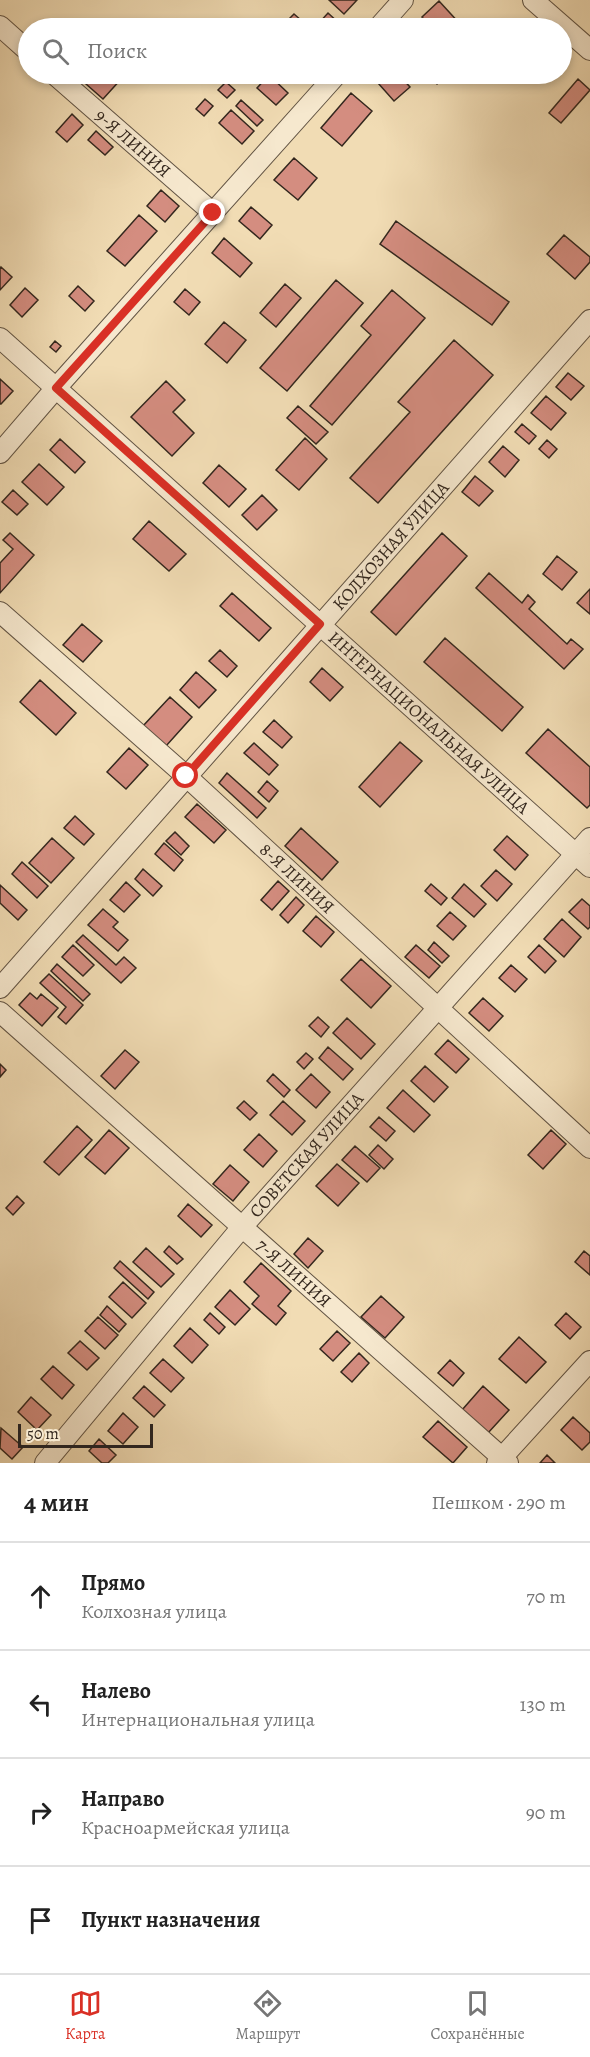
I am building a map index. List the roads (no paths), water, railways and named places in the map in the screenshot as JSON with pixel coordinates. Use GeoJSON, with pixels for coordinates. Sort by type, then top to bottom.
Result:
{"type":"FeatureCollection","features":[{"type":"Feature","properties":{"kind":"street"},"geometry":{"type":"LineString","coordinates":[[387,18],[403,0]]}},
{"type":"Feature","properties":{"kind":"street"},"geometry":{"type":"LineString","coordinates":[[533,0],[554,18]]}},
{"type":"Feature","properties":{"kind":"street"},"geometry":{"type":"LineString","coordinates":[[0,26],[18,42]]}},
{"type":"Feature","properties":{"kind":"street"},"geometry":{"type":"LineString","coordinates":[[572,34],[590,50]]}},
{"type":"Feature","properties":{"kind":"street","name":"9-Я ЛИНИЯ"},"geometry":{"type":"LineString","coordinates":[[65,84],[213,213]]}},
{"type":"Feature","properties":{"kind":"street"},"geometry":{"type":"LineString","coordinates":[[0,453],[328,84]]}},
{"type":"Feature","properties":{"kind":"street","name":"КОЛХОЗНАЯ УЛИЦА"},"geometry":{"type":"LineString","coordinates":[[0,988],[590,320]]}},
{"type":"Feature","properties":{"kind":"street","name":"ИНТЕРНАЦИОНАЛЬНАЯ УЛИЦА"},"geometry":{"type":"LineString","coordinates":[[0,338],[583,860]]}},
{"type":"Feature","properties":{"kind":"street","name":"8-Я ЛИНИЯ"},"geometry":{"type":"LineString","coordinates":[[0,612],[186,776],[590,1148]]}},
{"type":"Feature","properties":{"kind":"street","name":"СОВЕТСКАЯ УЛИЦА"},"geometry":{"type":"LineString","coordinates":[[45,1463],[242,1227],[438,1008],[583,860],[590,838]]}},
{"type":"Feature","properties":{"kind":"street","name":"7-Я ЛИНИЯ"},"geometry":{"type":"LineString","coordinates":[[0,1012],[503,1461]]}},
{"type":"Feature","properties":{"kind":"street"},"geometry":{"type":"LineString","coordinates":[[503,1461],[590,1361]]}}]}
